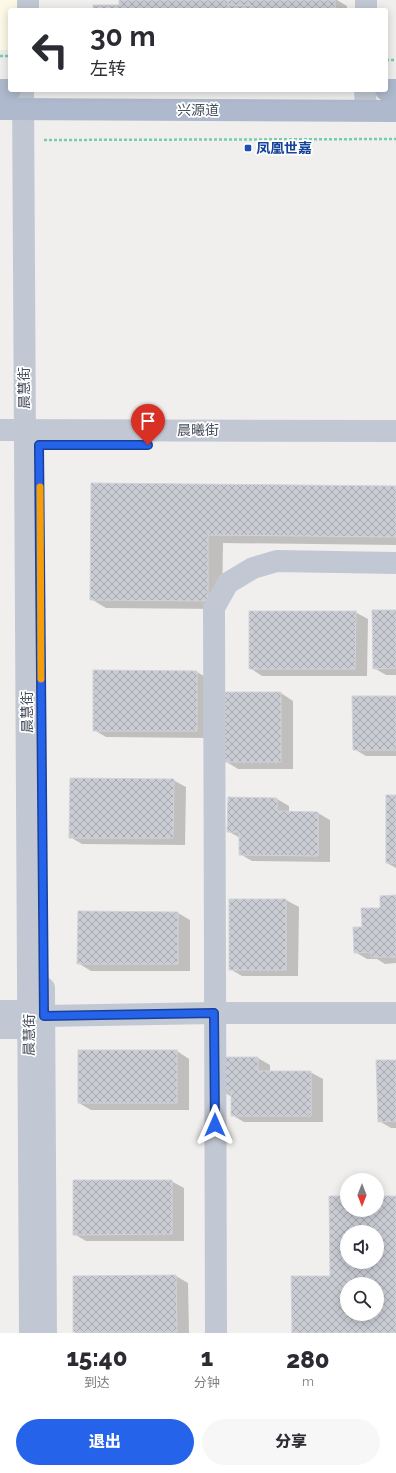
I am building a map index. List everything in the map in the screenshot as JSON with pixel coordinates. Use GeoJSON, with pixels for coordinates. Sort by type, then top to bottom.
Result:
{"type":"FeatureCollection","features":[{"type":"Feature","properties":{"kind":"main road","name":"兴源道"},"geometry":{"type":"LineString","coordinates":[[0,109],[30,100],[366,100],[396,111]]}},
{"type":"Feature","properties":{"kind":"street","name":"晨慧街"},"geometry":{"type":"LineString","coordinates":[[30,100],[37,140],[32,437]]}},
{"type":"Feature","properties":{"kind":"street","name":"晨慧街"},"geometry":{"type":"LineString","coordinates":[[30,100],[34,1018],[30,1333]]}},
{"type":"Feature","properties":{"kind":"street","name":"晨曦街"},"geometry":{"type":"LineString","coordinates":[[0,430],[32,437],[396,445]]}},
{"type":"Feature","properties":{"kind":"street","name":"晨曦街"},"geometry":{"type":"LineString","coordinates":[[0,445],[32,437],[396,431]]}},
{"type":"Feature","properties":{"kind":"street"},"geometry":{"type":"LineString","coordinates":[[216,1333],[214,608],[228,583],[253,568],[277,561],[396,563]]}},
{"type":"Feature","properties":{"kind":"street"},"geometry":{"type":"LineString","coordinates":[[0,1012],[34,1018],[214,1013],[396,1013]]}},
{"type":"Feature","properties":{"kind":"street","name":"晨慧街"},"geometry":{"type":"LineString","coordinates":[[34,1018],[46,1333]]}},
{"type":"Feature","properties":{"kind":"street"},"geometry":{"type":"LineString","coordinates":[[0,1028],[34,1018]]}},
{"type":"Feature","properties":{"kind":"path"},"geometry":{"type":"LineString","coordinates":[[37,140],[396,139]]}},
{"type":"Feature","properties":{"kind":"shaded area"},"geometry":{"type":"Polygon","coordinates":[[[0,0],[36,0],[36,8],[8,8],[8,50],[0,50],[0,0]]]}},
{"type":"Feature","properties":{"kind":"building"},"geometry":{"type":"Polygon","coordinates":[[[119,0],[228,0],[228,5],[251,5],[251,8],[93,8],[93,5],[119,5],[119,0]]]}},
{"type":"Feature","properties":{"kind":"building"},"geometry":{"type":"Polygon","coordinates":[[[228,0],[335,0],[335,8],[251,8],[251,5],[228,5],[228,0]]]}},
{"type":"Feature","properties":{"kind":"building"},"geometry":{"type":"Polygon","coordinates":[[[91,483],[396,486],[396,537],[208,535],[208,601],[90,600],[91,483]]]}},
{"type":"Feature","properties":{"kind":"building"},"geometry":{"type":"Polygon","coordinates":[[[372,610],[396,610],[396,668],[373,669],[372,610]]]}},
{"type":"Feature","properties":{"kind":"building"},"geometry":{"type":"Polygon","coordinates":[[[249,611],[356,611],[355,669],[249,669],[249,611]]]}},
{"type":"Feature","properties":{"kind":"building"},"geometry":{"type":"Polygon","coordinates":[[[93,670],[197,671],[197,731],[93,731],[93,670]]]}},
{"type":"Feature","properties":{"kind":"building"},"geometry":{"type":"Polygon","coordinates":[[[225,692],[281,692],[281,762],[224,762],[225,692]]]}},
{"type":"Feature","properties":{"kind":"building"},"geometry":{"type":"Polygon","coordinates":[[[352,696],[396,696],[396,750],[353,750],[352,696]]]}},
{"type":"Feature","properties":{"kind":"building"},"geometry":{"type":"Polygon","coordinates":[[[70,778],[174,779],[173,838],[69,838],[70,778]]]}},
{"type":"Feature","properties":{"kind":"building"},"geometry":{"type":"Polygon","coordinates":[[[386,795],[396,795],[396,863],[386,863],[386,795]]]}},
{"type":"Feature","properties":{"kind":"building"},"geometry":{"type":"Polygon","coordinates":[[[228,797],[277,798],[277,811],[318,812],[318,856],[239,855],[239,832],[227,832],[228,797]]]}},
{"type":"Feature","properties":{"kind":"building"},"geometry":{"type":"Polygon","coordinates":[[[396,895],[396,957],[371,957],[371,952],[354,953],[353,927],[362,927],[361,908],[380,908],[380,896],[396,895]]]}},
{"type":"Feature","properties":{"kind":"building"},"geometry":{"type":"Polygon","coordinates":[[[229,899],[286,899],[286,970],[229,970],[229,899]]]}},
{"type":"Feature","properties":{"kind":"building"},"geometry":{"type":"Polygon","coordinates":[[[78,911],[178,912],[178,964],[77,964],[78,911]]]}},
{"type":"Feature","properties":{"kind":"building"},"geometry":{"type":"Polygon","coordinates":[[[78,1050],[177,1050],[177,1103],[78,1103],[78,1050]]]}},
{"type":"Feature","properties":{"kind":"building"},"geometry":{"type":"Polygon","coordinates":[[[221,1057],[258,1057],[258,1071],[311,1071],[311,1116],[231,1116],[231,1092],[221,1092],[221,1057]]]}},
{"type":"Feature","properties":{"kind":"building"},"geometry":{"type":"Polygon","coordinates":[[[376,1060],[396,1060],[396,1121],[378,1122],[376,1060]]]}},
{"type":"Feature","properties":{"kind":"building"},"geometry":{"type":"Polygon","coordinates":[[[73,1180],[172,1180],[172,1234],[73,1235],[73,1180]]]}},
{"type":"Feature","properties":{"kind":"building"},"geometry":{"type":"Polygon","coordinates":[[[329,1196],[340,1196],[340,1217],[384,1217],[384,1196],[396,1196],[396,1333],[292,1333],[291,1276],[330,1276],[329,1196]]]}},
{"type":"Feature","properties":{"kind":"building"},"geometry":{"type":"Polygon","coordinates":[[[176,1275],[177,1332],[73,1332],[73,1276],[176,1275]]]}},
{"type":"Feature","properties":{"kind":"slow traffic"},"geometry":{"type":"LineString","coordinates":[[40,487],[41,679]]}},
{"type":"Feature","properties":{"kind":"place","name":"凤凰世嘉"},"geometry":{"type":"Point","coordinates":[248,148]}},
{"type":"Feature","properties":{"kind":"route"},"geometry":{"type":"LineString","coordinates":[[148,445],[39,445],[44,1016],[214,1013],[215,1125]]}}]}
